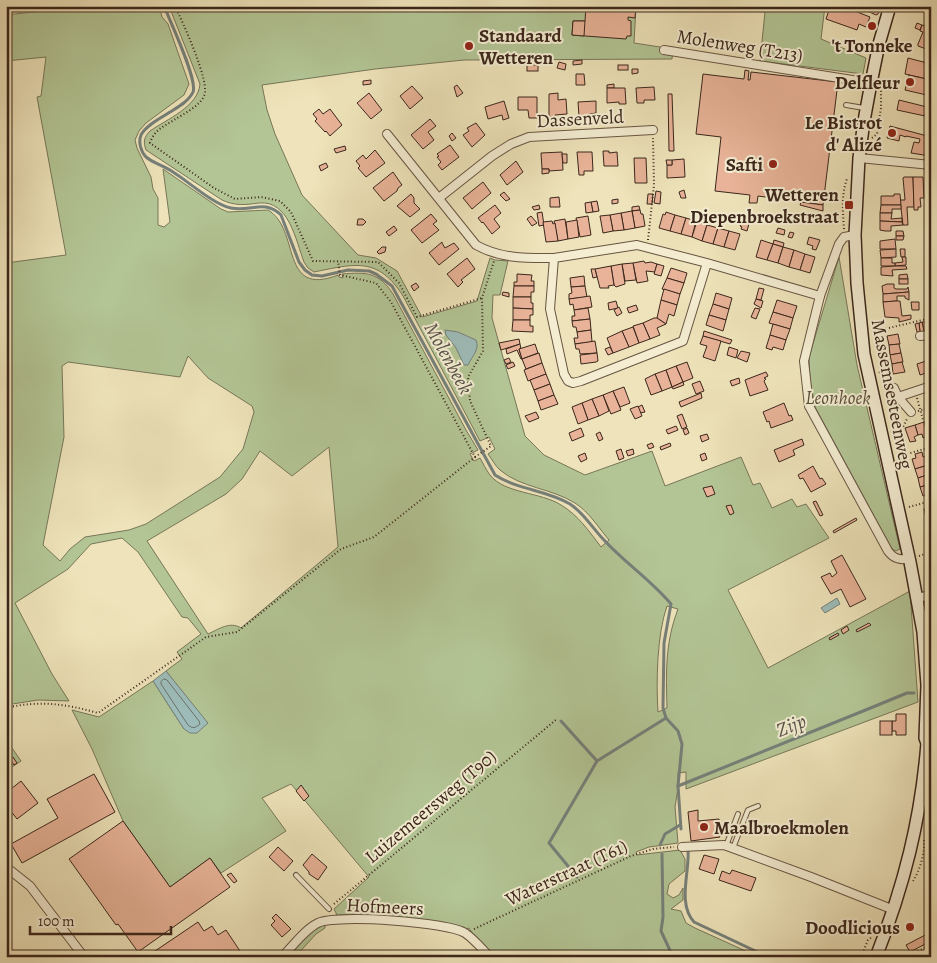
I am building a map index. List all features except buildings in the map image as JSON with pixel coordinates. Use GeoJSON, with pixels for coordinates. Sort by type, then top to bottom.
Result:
{"type":"FeatureCollection","features":[{"type":"Feature","properties":{"kind":"main road","name":"Massemsesteenweg"},"geometry":{"type":"LineString","coordinates":[[878,956],[894,910],[920,808],[929,740],[925,738],[925,710],[929,707],[923,632],[917,598],[915,559],[898,510],[864,354],[860,327],[855,235],[866,109],[876,83],[879,44],[890,6]]}},
{"type":"Feature","properties":{"kind":"street","name":"Molenweg (T213)"},"geometry":{"type":"LineString","coordinates":[[664,50],[876,83]]}},
{"type":"Feature","properties":{"kind":"street","name":"Dassenveld"},"geometry":{"type":"LineString","coordinates":[[439,198],[492,156],[510,144],[529,137],[653,130]]}},
{"type":"Feature","properties":{"kind":"street"},"geometry":{"type":"LineString","coordinates":[[387,134],[476,245],[496,254],[554,258],[637,245],[648,246],[820,296]]}},
{"type":"Feature","properties":{"kind":"street"},"geometry":{"type":"LineString","coordinates":[[862,158],[931,165]]}},
{"type":"Feature","properties":{"kind":"street"},"geometry":{"type":"LineString","coordinates":[[855,235],[844,237],[839,244],[820,296],[804,361],[809,406],[888,551],[896,558],[902,560],[915,559]]}},
{"type":"Feature","properties":{"kind":"street"},"geometry":{"type":"LineString","coordinates":[[554,258],[550,309],[564,374],[568,381],[573,383],[683,341],[707,262]]}},
{"type":"Feature","properties":{"kind":"street"},"geometry":{"type":"LineString","coordinates":[[920,336],[931,334]]}},
{"type":"Feature","properties":{"kind":"street"},"geometry":{"type":"LineString","coordinates":[[898,397],[931,386]]}},
{"type":"Feature","properties":{"kind":"street"},"geometry":{"type":"LineString","coordinates":[[894,388],[898,397],[911,412]]}},
{"type":"Feature","properties":{"kind":"street"},"geometry":{"type":"LineString","coordinates":[[917,598],[931,595]]}},
{"type":"Feature","properties":{"kind":"street"},"geometry":{"type":"LineString","coordinates":[[682,847],[729,847],[894,910]]}},
{"type":"Feature","properties":{"kind":"street"},"geometry":{"type":"LineString","coordinates":[[6,867],[30,886],[84,957]]}},
{"type":"Feature","properties":{"kind":"street","name":"Hofmeers"},"geometry":{"type":"LineString","coordinates":[[282,957],[317,923],[328,919],[429,924],[448,928],[465,933],[490,957]]}},
{"type":"Feature","properties":{"kind":"lane"},"geometry":{"type":"LineString","coordinates":[[846,105],[866,109]]}},
{"type":"Feature","properties":{"kind":"lane"},"geometry":{"type":"LineString","coordinates":[[729,847],[748,810],[758,806]]}},
{"type":"Feature","properties":{"kind":"lane"},"geometry":{"type":"LineString","coordinates":[[729,847],[738,814]]}},
{"type":"Feature","properties":{"kind":"lane"},"geometry":{"type":"LineString","coordinates":[[296,875],[328,909]]}},
{"type":"Feature","properties":{"kind":"path"},"geometry":{"type":"LineString","coordinates":[[175,6],[206,86],[204,97],[195,106],[153,133],[150,143],[214,188],[234,199],[261,198],[280,201],[291,212],[313,261],[378,262],[399,283],[417,317],[482,298]]}},
{"type":"Feature","properties":{"kind":"path"},"geometry":{"type":"LineString","coordinates":[[862,158],[867,142],[877,134],[881,108],[876,83]]}},
{"type":"Feature","properties":{"kind":"path"},"geometry":{"type":"LineString","coordinates":[[648,246],[654,185],[653,130]]}},
{"type":"Feature","properties":{"kind":"path"},"geometry":{"type":"LineString","coordinates":[[6,708],[59,704],[98,713],[206,637],[237,632],[341,549],[374,537],[474,456],[491,446],[470,401],[468,377],[483,351],[482,298],[496,254]]}},
{"type":"Feature","properties":{"kind":"path"},"geometry":{"type":"LineString","coordinates":[[338,261],[340,275],[376,283],[391,302],[474,456]]}},
{"type":"Feature","properties":{"kind":"path"},"geometry":{"type":"LineString","coordinates":[[871,332],[931,318]]}},
{"type":"Feature","properties":{"kind":"path"},"geometry":{"type":"LineString","coordinates":[[870,327],[872,339]]}},
{"type":"Feature","properties":{"kind":"path"},"geometry":{"type":"LineString","coordinates":[[878,378],[877,371],[884,374],[894,383],[894,388]]}},
{"type":"Feature","properties":{"kind":"path"},"geometry":{"type":"LineString","coordinates":[[915,392],[923,420]]}},
{"type":"Feature","properties":{"kind":"path"},"geometry":{"type":"LineString","coordinates":[[882,435],[902,429],[911,412],[931,407]]}},
{"type":"Feature","properties":{"kind":"path"},"geometry":{"type":"LineString","coordinates":[[895,450],[896,458],[931,447]]}},
{"type":"Feature","properties":{"kind":"path"},"geometry":{"type":"LineString","coordinates":[[898,510],[931,501]]}},
{"type":"Feature","properties":{"kind":"path"},"geometry":{"type":"LineString","coordinates":[[915,559],[931,552]]}},
{"type":"Feature","properties":{"kind":"path","name":"Luizemeersweg (T90)"},"geometry":{"type":"LineString","coordinates":[[328,909],[557,719]]}},
{"type":"Feature","properties":{"kind":"path","name":"Waterstraat (T61)"},"geometry":{"type":"LineString","coordinates":[[465,933],[631,856],[653,849],[682,847]]}},
{"type":"Feature","properties":{"kind":"path"},"geometry":{"type":"LineString","coordinates":[[905,957],[931,945]]}},
{"type":"Feature","properties":{"kind":"green space"},"geometry":{"type":"Polygon","coordinates":[[[40,6],[159,6],[162,17],[168,24],[189,84],[184,95],[146,123],[139,131],[135,140],[158,198],[158,225],[164,227],[170,222],[163,169],[228,212],[268,210],[278,219],[285,231],[293,258],[299,270],[307,277],[319,280],[338,275],[343,278],[342,274],[358,273],[377,277],[393,294],[478,450],[470,454],[474,461],[480,458],[490,475],[505,486],[553,501],[567,509],[583,524],[601,547],[609,540],[589,515],[575,503],[556,494],[517,481],[497,467],[488,454],[495,449],[489,437],[480,441],[403,296],[394,283],[384,274],[364,266],[341,267],[314,272],[304,262],[290,224],[278,208],[269,204],[240,204],[222,200],[146,150],[145,140],[146,135],[150,131],[188,106],[198,92],[200,84],[169,6],[636,6],[634,43],[673,49],[672,59],[464,60],[375,69],[262,85],[267,110],[275,134],[302,195],[358,255],[376,258],[397,271],[422,317],[477,301],[490,258],[508,261],[500,295],[493,295],[492,318],[525,436],[544,455],[585,475],[652,451],[665,486],[741,457],[753,485],[760,483],[772,508],[792,499],[797,507],[806,504],[829,538],[728,590],[768,668],[910,591],[918,702],[686,789],[686,772],[678,773],[675,807],[678,843],[649,847],[636,852],[637,855],[680,850],[685,859],[685,871],[669,884],[667,894],[673,898],[679,895],[683,888],[683,900],[671,909],[681,911],[686,923],[695,928],[759,957],[495,957],[474,936],[469,928],[466,929],[437,922],[340,917],[334,909],[369,877],[291,784],[262,798],[286,831],[221,873],[210,858],[170,887],[123,821],[92,749],[72,710],[99,717],[153,681],[184,729],[207,723],[166,671],[182,659],[177,652],[201,634],[188,618],[182,617],[138,552],[122,538],[91,544],[68,569],[15,603],[52,674],[69,701],[38,700],[6,705],[6,263],[66,255],[37,97],[41,96],[46,57],[6,61],[6,15],[42,11],[40,6]],[[188,356],[180,377],[68,362],[62,366],[64,437],[43,545],[60,561],[70,549],[85,537],[129,530],[146,524],[220,477],[243,449],[254,412],[252,406],[208,378],[188,356]],[[329,447],[292,476],[260,451],[242,479],[226,494],[147,541],[208,634],[220,628],[233,625],[241,628],[338,547],[329,447]],[[667,606],[658,658],[658,712],[667,708],[669,646],[678,609],[667,606]]]}},
{"type":"Feature","properties":{"kind":"green space"},"geometry":{"type":"Polygon","coordinates":[[[681,6],[825,6],[821,39],[866,58],[863,74],[760,61],[765,12],[681,6]]]}},
{"type":"Feature","properties":{"kind":"green space","name":"Leonhoek"},"geometry":{"type":"Polygon","coordinates":[[[839,257],[857,365],[900,549],[896,551],[892,549],[815,407],[810,380],[809,357],[839,257]]]}},
{"type":"Feature","properties":{"kind":"green space"},"geometry":{"type":"Polygon","coordinates":[[[12,748],[21,761],[6,771],[6,751],[12,748]]]}},
{"type":"Feature","properties":{"kind":"green space"},"geometry":{"type":"Polygon","coordinates":[[[325,923],[325,928],[316,934],[296,956],[287,957],[316,926],[325,923]]]}},
{"type":"Feature","properties":{"kind":"water"},"geometry":{"type":"Polygon","coordinates":[[[445,330],[458,332],[476,340],[477,347],[468,365],[464,365],[456,348],[446,335],[445,330]]]}},
{"type":"Feature","properties":{"kind":"water"},"geometry":{"type":"Polygon","coordinates":[[[837,598],[840,604],[825,613],[821,608],[837,598]]]}},
{"type":"Feature","properties":{"kind":"water"},"geometry":{"type":"Polygon","coordinates":[[[166,671],[208,723],[197,733],[190,733],[184,729],[153,681],[166,671]]]}},
{"type":"Feature","properties":{"kind":"waterway","name":"Molenbeek"},"geometry":{"type":"LineString","coordinates":[[164,6],[188,63],[193,92],[183,104],[143,131],[140,144],[144,155],[224,206],[238,209],[263,207],[275,210],[281,215],[299,262],[312,275],[322,276],[348,270],[369,271],[392,286],[495,475],[513,484],[561,499],[570,504],[584,516],[612,548],[671,604],[664,643],[663,708],[666,718],[678,731],[682,744],[678,786],[681,829]]}},
{"type":"Feature","properties":{"kind":"waterway","name":"Zijp"},"geometry":{"type":"LineString","coordinates":[[678,786],[907,693],[914,693]]}},
{"type":"Feature","properties":{"kind":"waterway"},"geometry":{"type":"LineString","coordinates":[[597,761],[666,718]]}},
{"type":"Feature","properties":{"kind":"waterway"},"geometry":{"type":"LineString","coordinates":[[561,721],[597,761],[549,843],[577,877]]}},
{"type":"Feature","properties":{"kind":"waterway"},"geometry":{"type":"LineString","coordinates":[[660,845],[665,834],[680,825]]}},
{"type":"Feature","properties":{"kind":"waterway","name":"Molenbeek"},"geometry":{"type":"LineString","coordinates":[[688,849],[685,897],[686,906],[694,922],[768,957]]}},
{"type":"Feature","properties":{"kind":"waterway"},"geometry":{"type":"LineString","coordinates":[[662,854],[663,917],[661,931],[673,957]]}},
{"type":"Feature","properties":{"kind":"place","name":"'t Tonneke"},"geometry":{"type":"Point","coordinates":[872,26]}},
{"type":"Feature","properties":{"kind":"place","name":"Standaard Wetteren"},"geometry":{"type":"Point","coordinates":[469,46]}},
{"type":"Feature","properties":{"kind":"place","name":"Delfleur"},"geometry":{"type":"Point","coordinates":[910,82]}},
{"type":"Feature","properties":{"kind":"place","name":"Le Bistrot d' Alizé"},"geometry":{"type":"Point","coordinates":[892,133]}},
{"type":"Feature","properties":{"kind":"place","name":"Safti"},"geometry":{"type":"Point","coordinates":[773,164]}},
{"type":"Feature","properties":{"kind":"place","name":"Wetteren Diepenbroekstraat"},"geometry":{"type":"Point","coordinates":[849,205]}},
{"type":"Feature","properties":{"kind":"place","name":"Maalbroekmolen"},"geometry":{"type":"Point","coordinates":[704,827]}},
{"type":"Feature","properties":{"kind":"place","name":"Doodlicious"},"geometry":{"type":"Point","coordinates":[910,927]}}]}
